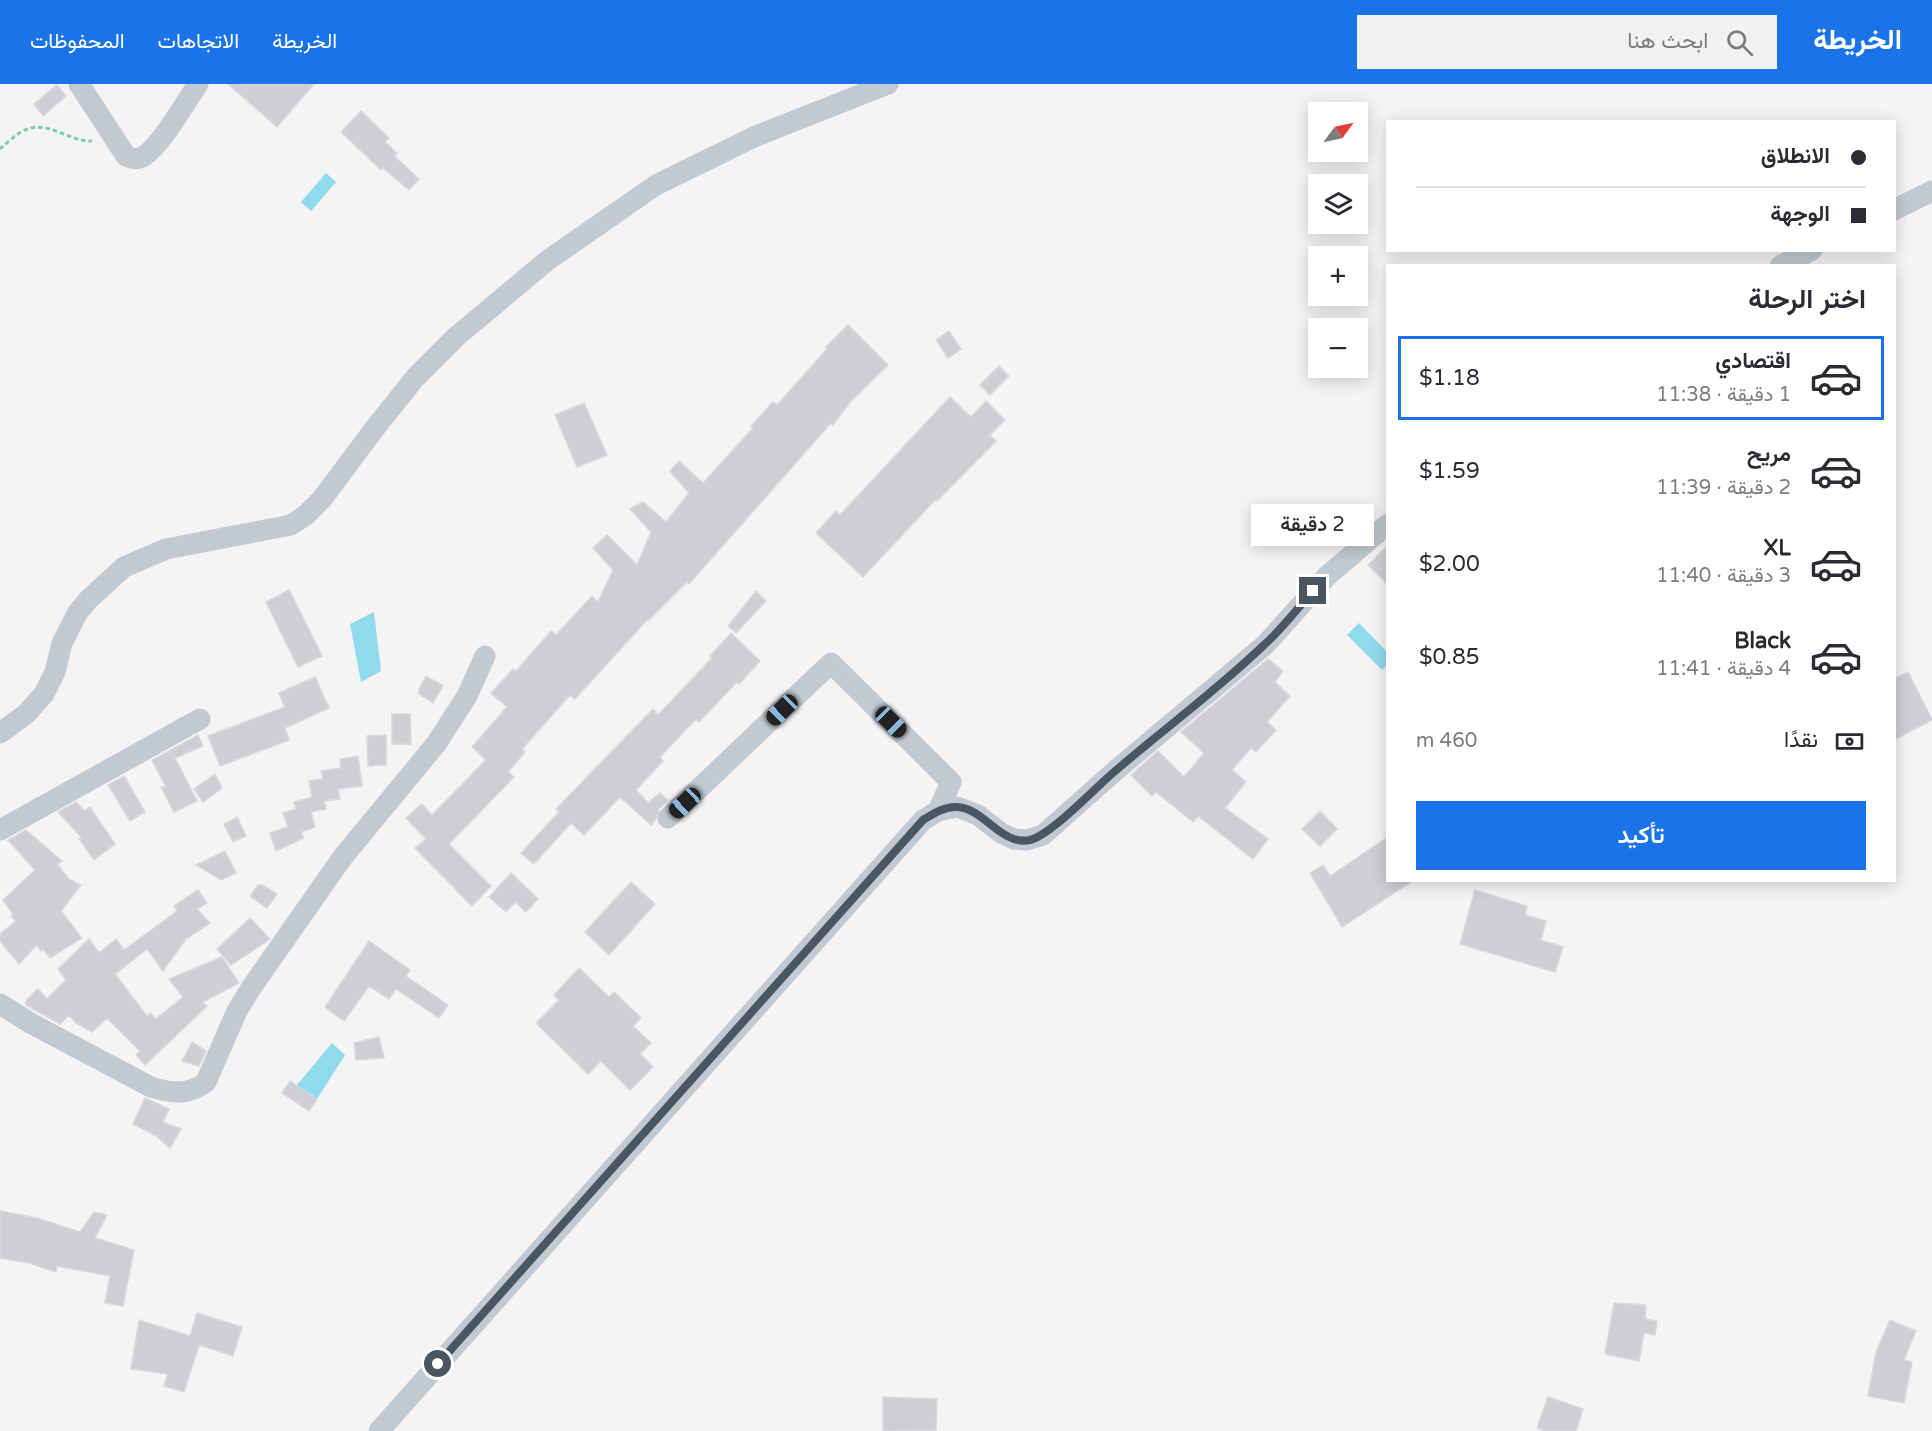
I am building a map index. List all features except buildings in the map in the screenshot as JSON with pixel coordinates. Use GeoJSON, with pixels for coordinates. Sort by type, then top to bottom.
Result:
{"type":"FeatureCollection","features":[{"type":"Feature","properties":{"kind":"street"},"geometry":{"type":"LineString","coordinates":[[79,84],[126,156],[136,159],[143,157],[161,138],[198,84]]}},
{"type":"Feature","properties":{"kind":"street"},"geometry":{"type":"LineString","coordinates":[[0,733],[31,710],[45,694],[55,672],[62,643],[78,612],[124,567],[166,549],[291,525],[306,515],[322,499],[416,378],[457,336],[548,260],[656,185],[756,136],[888,84]]}},
{"type":"Feature","properties":{"kind":"street"},"geometry":{"type":"LineString","coordinates":[[1896,209],[1932,191]]}},
{"type":"Feature","properties":{"kind":"street"},"geometry":{"type":"LineString","coordinates":[[1784,264],[1808,252]]}},
{"type":"Feature","properties":{"kind":"street"},"geometry":{"type":"LineString","coordinates":[[379,1431],[923,820],[938,811],[957,807],[978,815],[1001,833],[1014,838],[1027,840],[1043,835],[1266,644],[1327,576],[1386,526]]}},
{"type":"Feature","properties":{"kind":"street"},"geometry":{"type":"LineString","coordinates":[[0,1004],[32,1024],[151,1088],[172,1093],[199,1088],[206,1082],[237,1011],[263,971],[342,858],[435,744],[467,696],[485,656]]}},
{"type":"Feature","properties":{"kind":"street"},"geometry":{"type":"LineString","coordinates":[[668,818],[831,663],[951,782],[938,811]]}},
{"type":"Feature","properties":{"kind":"street"},"geometry":{"type":"LineString","coordinates":[[0,830],[200,719]]}},
{"type":"Feature","properties":{"kind":"path"},"geometry":{"type":"LineString","coordinates":[[0,149],[21,131],[39,126],[75,139],[90,141],[115,137]]}},
{"type":"Feature","properties":{"kind":"water"},"geometry":{"type":"Polygon","coordinates":[[[326,173],[336,182],[311,211],[301,202],[326,173]]]}},
{"type":"Feature","properties":{"kind":"water"},"geometry":{"type":"Polygon","coordinates":[[[374,612],[381,671],[361,682],[350,624],[374,612]]]}},
{"type":"Feature","properties":{"kind":"water"},"geometry":{"type":"Polygon","coordinates":[[[1359,623],[1386,651],[1386,666],[1382,670],[1347,635],[1359,623]]]}},
{"type":"Feature","properties":{"kind":"water"},"geometry":{"type":"Polygon","coordinates":[[[332,1043],[345,1055],[317,1099],[296,1086],[332,1043]]]}},
{"type":"Feature","properties":{"kind":"route"},"geometry":{"type":"LineString","coordinates":[[438,1364],[923,820],[938,811],[957,807],[978,815],[1001,833],[1014,838],[1027,840],[1043,835],[1266,644],[1313,591]]}}]}
